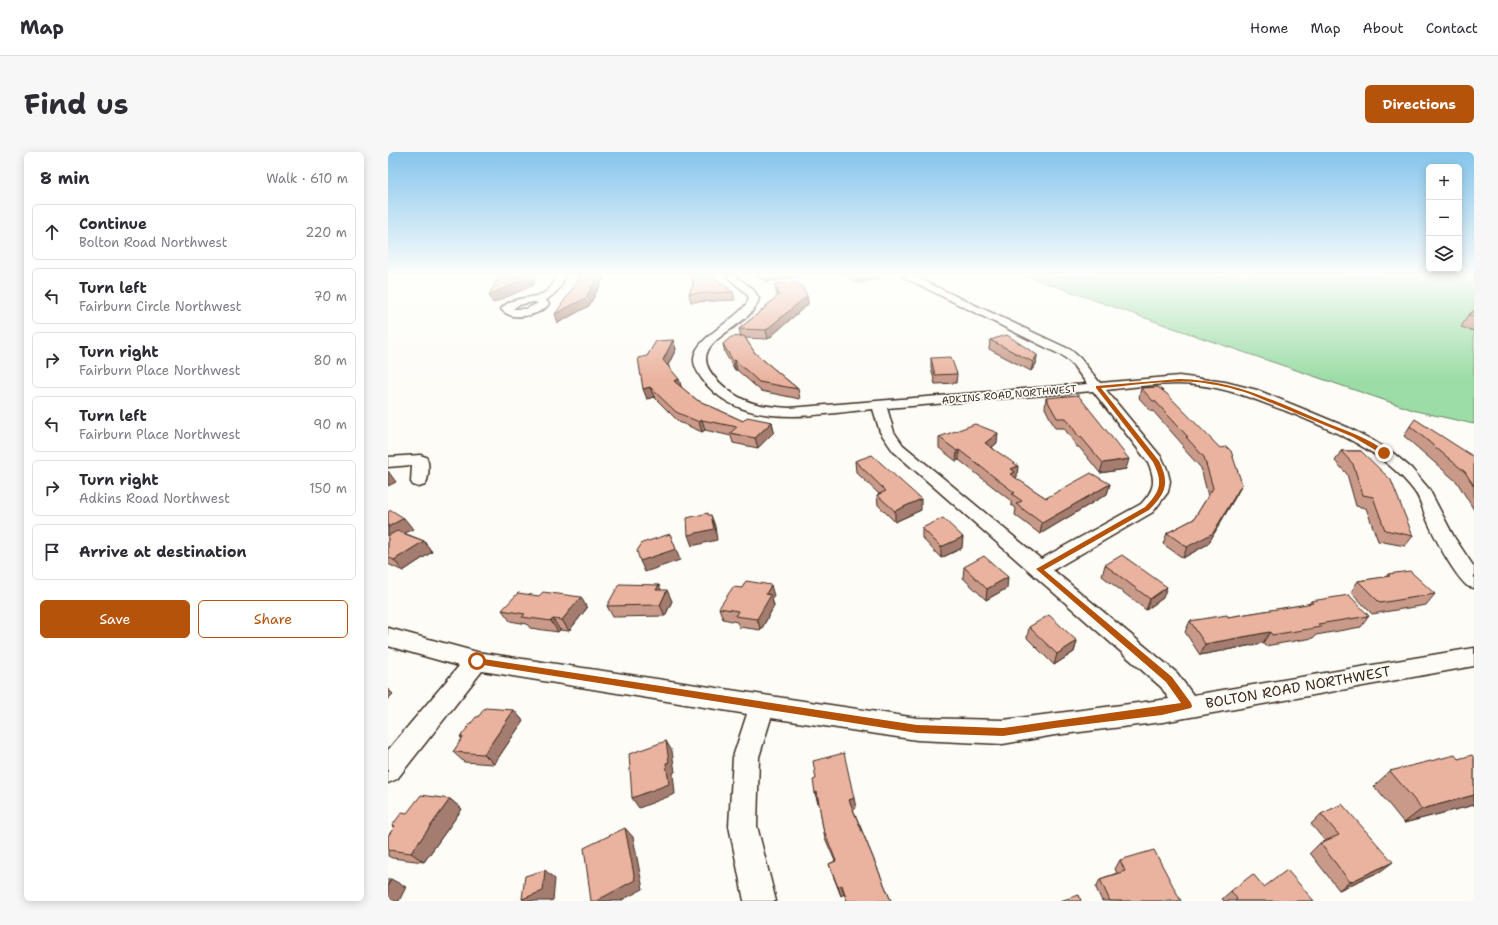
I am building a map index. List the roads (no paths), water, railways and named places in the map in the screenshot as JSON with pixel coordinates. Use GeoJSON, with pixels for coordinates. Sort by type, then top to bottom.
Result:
{"type":"FeatureCollection","features":[{"type":"Feature","properties":{"kind":"street","name":"ADKINS ROAD NORTHWEST"},"geometry":{"type":"LineString","coordinates":[[747,311],[706,345],[700,353],[699,361],[703,371],[727,395],[750,407],[770,411],[789,412],[1179,380],[1216,383],[1252,393],[1354,436],[1384,453],[1411,475],[1423,491],[1449,546],[1461,566],[1474,580]]}},
{"type":"Feature","properties":{"kind":"street"},"geometry":{"type":"LineString","coordinates":[[980,311],[1056,347],[1076,361],[1156,461],[1161,473],[1163,484],[1158,497],[1147,508],[1039,569]]}},
{"type":"Feature","properties":{"kind":"street"},"geometry":{"type":"LineString","coordinates":[[879,405],[887,432],[898,448],[1169,680],[1188,706]]}},
{"type":"Feature","properties":{"kind":"street"},"geometry":{"type":"LineString","coordinates":[[388,462],[420,460],[419,482]]}},
{"type":"Feature","properties":{"kind":"street","name":"BOLTON ROAD NORTHWEST"},"geometry":{"type":"LineString","coordinates":[[388,637],[477,661],[762,706],[917,729],[1003,732],[1162,711],[1474,657]]}},
{"type":"Feature","properties":{"kind":"street"},"geometry":{"type":"LineString","coordinates":[[388,770],[477,661]]}},
{"type":"Feature","properties":{"kind":"street"},"geometry":{"type":"LineString","coordinates":[[760,901],[743,826],[746,758],[762,706]]}}]}
